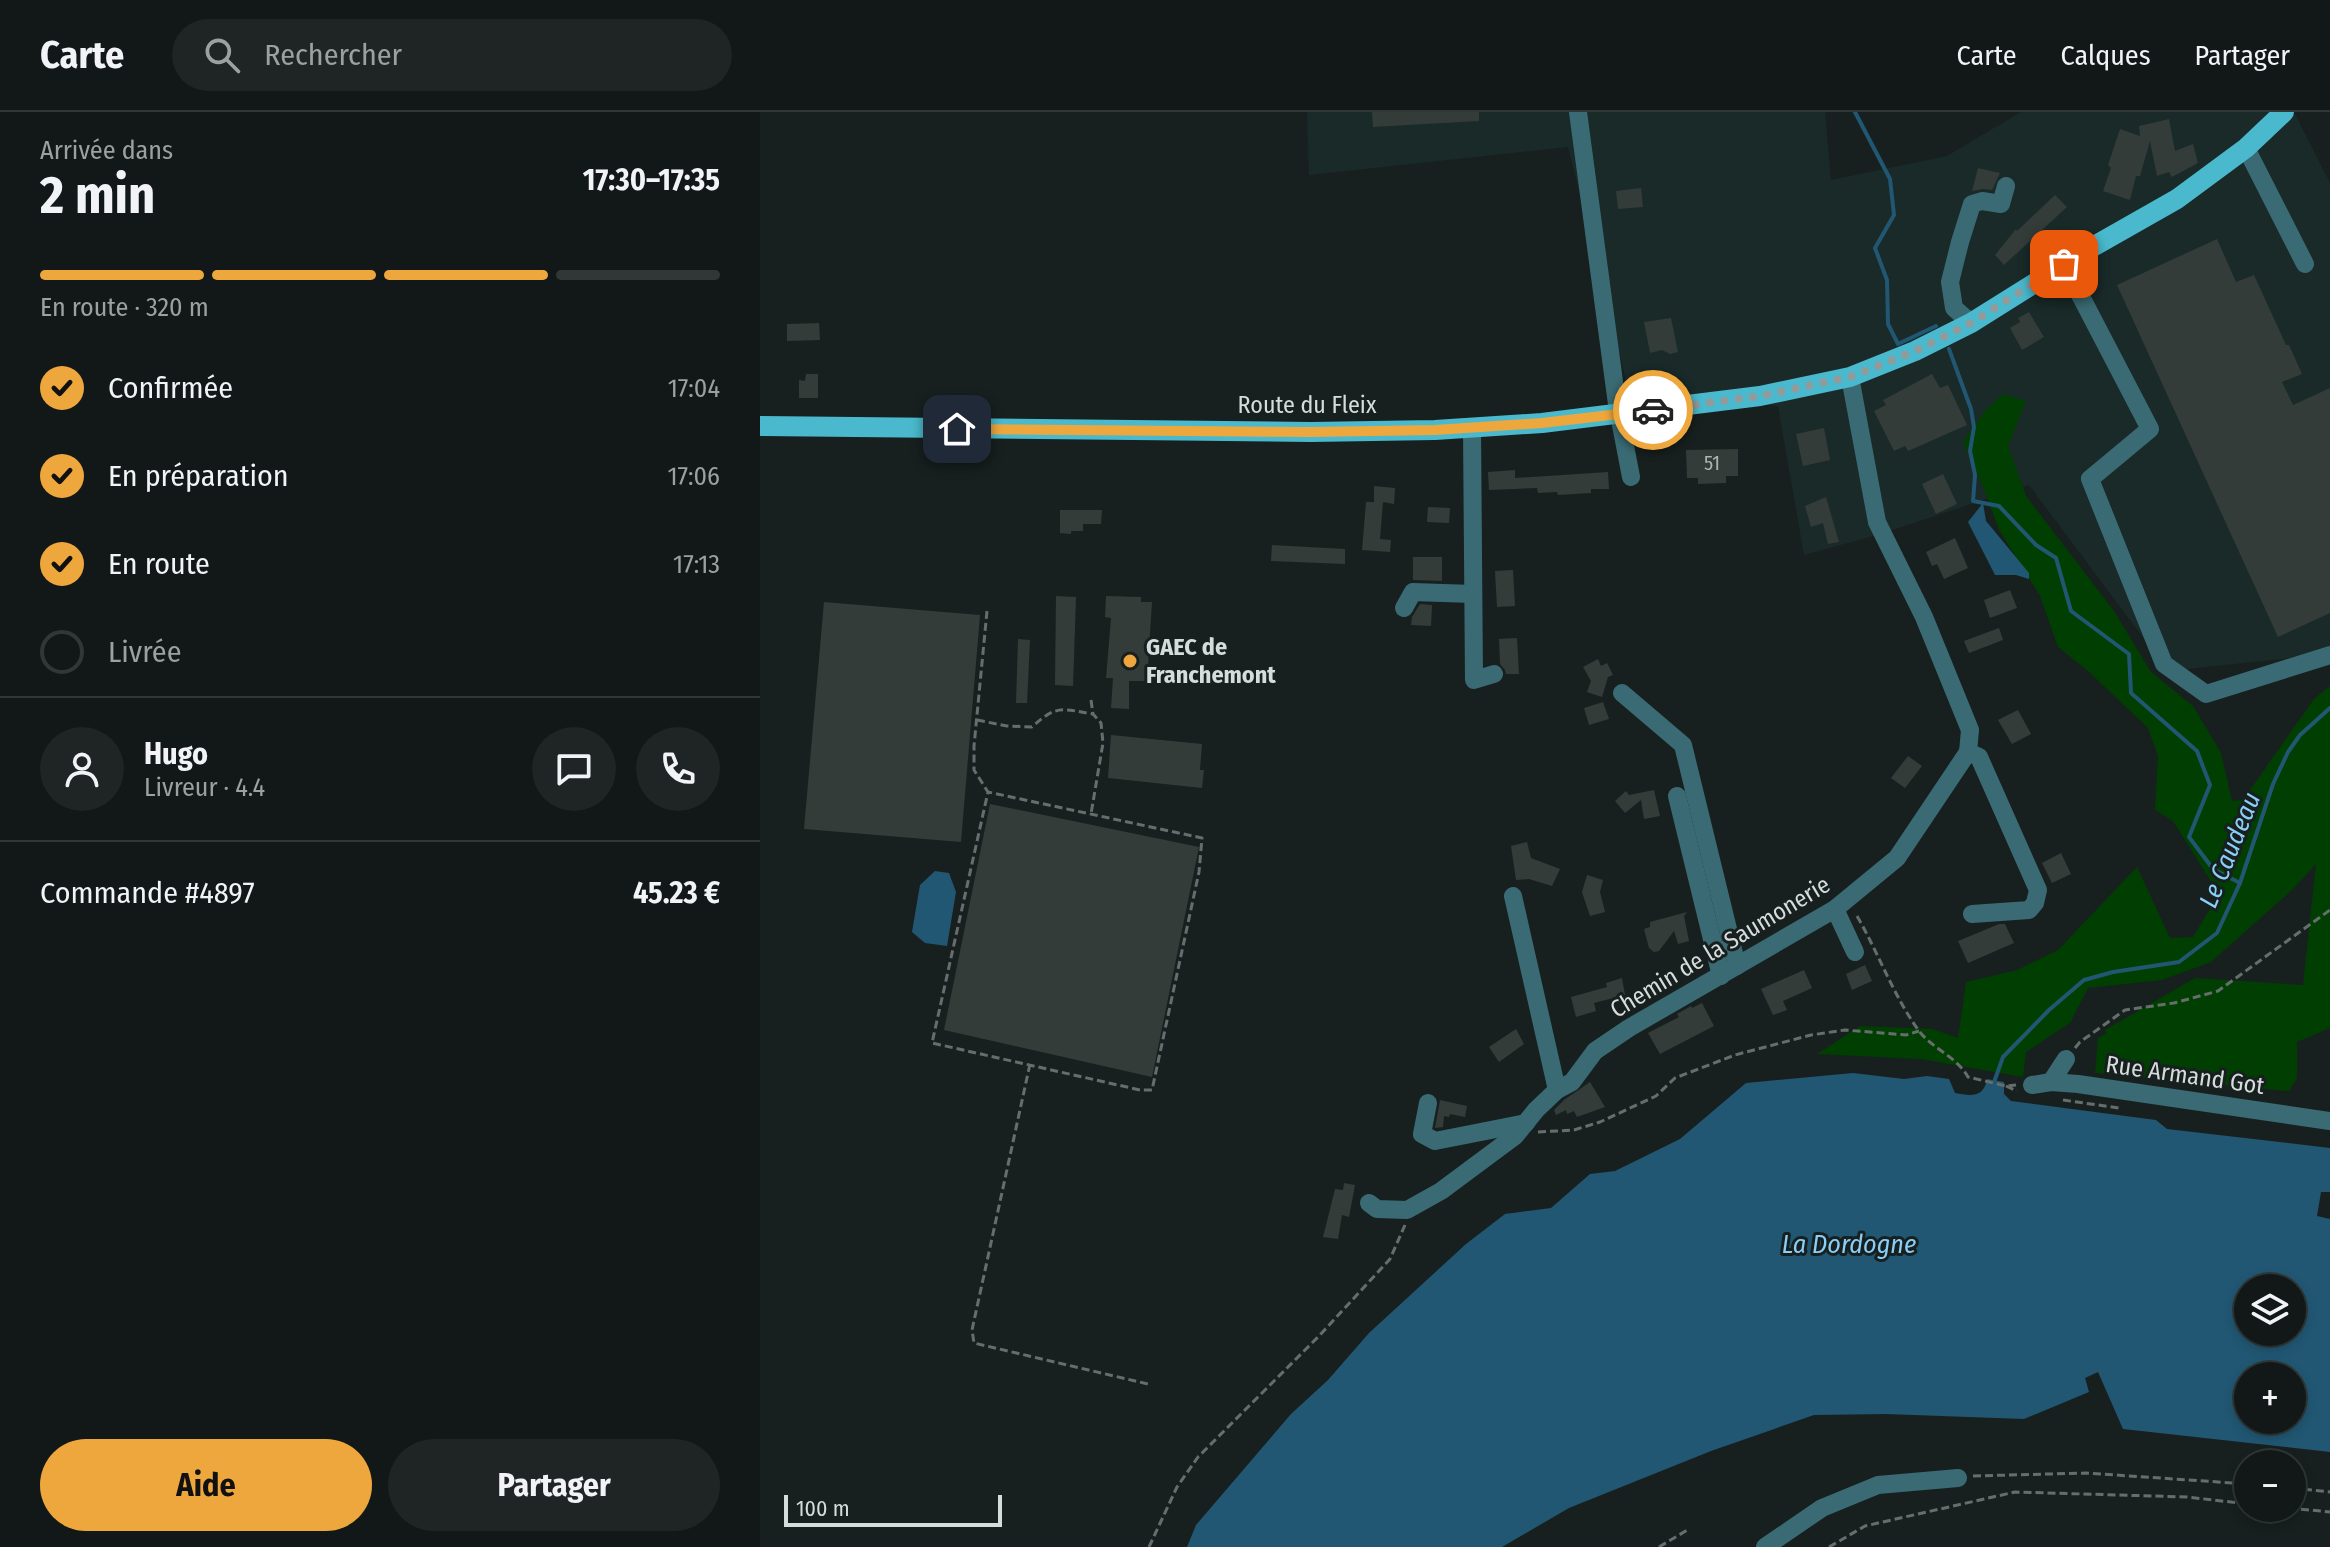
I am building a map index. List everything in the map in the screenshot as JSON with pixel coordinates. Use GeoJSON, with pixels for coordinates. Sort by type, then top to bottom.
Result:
{"type":"FeatureCollection","features":[{"type":"Feature","properties":{"kind":"main road","name":"Route du Fleix"},"geometry":{"type":"LineString","coordinates":[[760,426],[1296,432],[1435,430],[1542,423],[1760,396],[1850,377],[1915,351],[1971,323],[2064,264],[2177,199],[2246,148],[2284,112]]}},
{"type":"Feature","properties":{"kind":"street"},"geometry":{"type":"LineString","coordinates":[[1578,112],[1619,414],[1631,477]]}},
{"type":"Feature","properties":{"kind":"street"},"geometry":{"type":"LineString","coordinates":[[2246,148],[2305,264]]}},
{"type":"Feature","properties":{"kind":"street"},"geometry":{"type":"LineString","coordinates":[[1971,323],[1954,308],[1950,282],[1960,242],[1972,204],[1982,201],[2001,204],[2006,186]]}},
{"type":"Feature","properties":{"kind":"street"},"geometry":{"type":"LineString","coordinates":[[2064,264],[2150,429],[2090,479],[2164,664],[2206,694],[2330,655]]}},
{"type":"Feature","properties":{"kind":"street"},"geometry":{"type":"LineString","coordinates":[[1850,377],[1877,522],[1924,617],[1970,730],[1968,752],[1979,757],[2038,890],[2035,903],[2029,910],[1972,914]]}},
{"type":"Feature","properties":{"kind":"street"},"geometry":{"type":"LineString","coordinates":[[1472,428],[1479,602],[1474,680],[1494,674]]}},
{"type":"Feature","properties":{"kind":"street"},"geometry":{"type":"LineString","coordinates":[[1404,608],[1413,592],[1479,602]]}},
{"type":"Feature","properties":{"kind":"street"},"geometry":{"type":"LineString","coordinates":[[1622,693],[1683,745],[1729,971]]}},
{"type":"Feature","properties":{"kind":"street","name":"Chemin de la Saumonerie"},"geometry":{"type":"LineString","coordinates":[[1407,1210],[1441,1191],[1521,1129],[1557,1090],[1572,1082],[1595,1051],[1841,904],[1897,858],[1968,752]]}},
{"type":"Feature","properties":{"kind":"street"},"geometry":{"type":"LineString","coordinates":[[1677,796],[1729,971]]}},
{"type":"Feature","properties":{"kind":"street"},"geometry":{"type":"LineString","coordinates":[[1513,896],[1557,1090]]}},
{"type":"Feature","properties":{"kind":"street"},"geometry":{"type":"LineString","coordinates":[[1841,904],[1855,952]]}},
{"type":"Feature","properties":{"kind":"street","name":"Rue Armand Got"},"geometry":{"type":"LineString","coordinates":[[2066,1059],[2041,1084],[2122,1090],[2330,1121]]}},
{"type":"Feature","properties":{"kind":"street"},"geometry":{"type":"LineString","coordinates":[[1428,1103],[1422,1134],[1435,1141],[1521,1129]]}},
{"type":"Feature","properties":{"kind":"street"},"geometry":{"type":"LineString","coordinates":[[1369,1203],[1377,1209],[1407,1210]]}},
{"type":"Feature","properties":{"kind":"street"},"geometry":{"type":"LineString","coordinates":[[1765,1547],[1822,1508],[1878,1485],[1958,1478]]}},
{"type":"Feature","properties":{"kind":"path"},"geometry":{"type":"LineString","coordinates":[[987,611],[974,770],[988,792],[932,1043],[1140,1090],[1152,1090],[1199,872],[1202,838],[988,792]]}},
{"type":"Feature","properties":{"kind":"path"},"geometry":{"type":"LineString","coordinates":[[1091,700],[1093,714],[1101,723],[1103,743],[1091,814]]}},
{"type":"Feature","properties":{"kind":"path"},"geometry":{"type":"LineString","coordinates":[[977,720],[1032,727],[1046,714],[1058,709],[1093,714]]}},
{"type":"Feature","properties":{"kind":"path"},"geometry":{"type":"LineString","coordinates":[[1841,904],[1867,933],[1898,1000],[1919,1031],[1962,1066],[1968,1077],[2006,1086]]}},
{"type":"Feature","properties":{"kind":"path"},"geometry":{"type":"LineString","coordinates":[[2080,1042],[2125,1010],[2174,1003],[2218,991],[2330,910]]}},
{"type":"Feature","properties":{"kind":"path"},"geometry":{"type":"LineString","coordinates":[[1521,1129],[1546,1133],[1574,1130],[1600,1122],[1656,1096],[1675,1078],[1711,1062],[1811,1035],[1845,1030],[1906,1035],[1919,1031]]}},
{"type":"Feature","properties":{"kind":"path"},"geometry":{"type":"LineString","coordinates":[[1030,1064],[972,1330],[974,1343],[1148,1384]]}},
{"type":"Feature","properties":{"kind":"path"},"geometry":{"type":"LineString","coordinates":[[1149,1547],[1177,1487],[1198,1457],[1319,1336],[1390,1259],[1405,1228],[1407,1210]]}},
{"type":"Feature","properties":{"kind":"path"},"geometry":{"type":"LineString","coordinates":[[1958,1478],[2086,1473],[2234,1483]]}},
{"type":"Feature","properties":{"kind":"path"},"geometry":{"type":"LineString","coordinates":[[2306,1489],[2330,1492]]}},
{"type":"Feature","properties":{"kind":"path"},"geometry":{"type":"LineString","coordinates":[[1829,1547],[1865,1526],[2015,1492],[2187,1497],[2234,1502]]}},
{"type":"Feature","properties":{"kind":"path"},"geometry":{"type":"LineString","coordinates":[[2306,1510],[2330,1512]]}},
{"type":"Feature","properties":{"kind":"path"},"geometry":{"type":"LineString","coordinates":[[1659,1547],[1689,1529]]}},
{"type":"Feature","properties":{"kind":"shaded area"},"geometry":{"type":"Polygon","coordinates":[[[1307,112],[1825,112],[1831,180],[1947,156],[2021,112],[2294,112],[2330,183],[2330,651],[2318,655],[2168,671],[2029,485],[1877,535],[1804,555],[1778,406],[1629,392],[1568,147],[1309,175],[1307,112]]]}},
{"type":"Feature","properties":{"kind":"green space"},"geometry":{"type":"Polygon","coordinates":[[[2003,394],[2026,401],[2008,446],[2026,496],[2114,611],[2151,672],[2193,706],[2221,753],[2232,801],[2243,800],[2314,699],[2330,686],[2330,1028],[2297,1042],[2297,1078],[2289,1091],[2095,1073],[2098,1038],[2106,1034],[2105,1030],[2195,978],[2303,985],[2316,864],[2293,889],[2211,962],[2162,980],[2088,988],[2070,1023],[2026,1052],[2023,1077],[1921,1059],[1817,1054],[1860,1026],[1933,1029],[1958,1038],[1966,982],[2017,970],[2058,950],[2137,867],[2170,938],[2193,937],[2219,894],[2173,821],[2155,810],[2158,756],[2148,728],[2058,647],[2040,596],[1999,530],[1963,442],[1985,411],[2003,394]]]}},
{"type":"Feature","properties":{"kind":"water"},"geometry":{"type":"Polygon","coordinates":[[[1983,503],[1986,521],[2029,573],[2029,579],[2016,575],[1995,575],[1968,522],[1983,503]]]}},
{"type":"Feature","properties":{"kind":"water"},"geometry":{"type":"Polygon","coordinates":[[[935,871],[949,873],[956,892],[947,946],[925,943],[912,932],[920,885],[935,871]]]}},
{"type":"Feature","properties":{"kind":"water","name":"La Dordogne"},"geometry":{"type":"Polygon","coordinates":[[[1853,1073],[1904,1079],[1927,1076],[1949,1079],[1955,1093],[1971,1095],[1983,1090],[1987,1079],[2004,1082],[2004,1094],[2011,1101],[2156,1120],[2167,1129],[2330,1148],[2330,1192],[2321,1192],[2317,1216],[2330,1219],[2330,1452],[2123,1429],[2098,1372],[2085,1378],[2089,1392],[2024,1419],[1814,1415],[1711,1451],[1569,1508],[1502,1547],[1187,1547],[1196,1525],[1291,1414],[1328,1380],[1369,1333],[1466,1244],[1505,1214],[1551,1208],[1590,1174],[1615,1171],[1680,1139],[1746,1083],[1853,1073]]]}},
{"type":"Feature","properties":{"kind":"building"},"geometry":{"type":"Polygon","coordinates":[[[1372,112],[1479,112],[1479,121],[1373,127],[1372,112]]]}},
{"type":"Feature","properties":{"kind":"building"},"geometry":{"type":"Polygon","coordinates":[[[2169,119],[2175,151],[2193,144],[2198,163],[2172,177],[2169,172],[2157,176],[2150,141],[2130,200],[2103,191],[2120,129],[2140,136],[2139,126],[2169,119]]]}},
{"type":"Feature","properties":{"kind":"building"},"geometry":{"type":"Polygon","coordinates":[[[1978,168],[2000,173],[1992,190],[1972,191],[1978,168]]]}},
{"type":"Feature","properties":{"kind":"building"},"geometry":{"type":"Polygon","coordinates":[[[1641,188],[1643,207],[1618,209],[1616,191],[1641,188]]]}},
{"type":"Feature","properties":{"kind":"building"},"geometry":{"type":"Polygon","coordinates":[[[2055,195],[2067,207],[2004,265],[1995,255],[2016,229],[2055,195]]]}},
{"type":"Feature","properties":{"kind":"building"},"geometry":{"type":"Polygon","coordinates":[[[2217,239],[2236,282],[2254,275],[2286,345],[2289,345],[2302,374],[2282,382],[2293,405],[2330,388],[2330,613],[2278,637],[2117,285],[2217,239]]]}},
{"type":"Feature","properties":{"kind":"building"},"geometry":{"type":"Polygon","coordinates":[[[2029,312],[2044,337],[2022,350],[2010,328],[2020,322],[2018,318],[2029,312]]]}},
{"type":"Feature","properties":{"kind":"building"},"geometry":{"type":"Polygon","coordinates":[[[1671,318],[1678,352],[1670,354],[1662,350],[1650,353],[1644,322],[1671,318]]]}},
{"type":"Feature","properties":{"kind":"building"},"geometry":{"type":"Polygon","coordinates":[[[819,323],[820,340],[787,341],[787,324],[819,323]]]}},
{"type":"Feature","properties":{"kind":"building"},"geometry":{"type":"Polygon","coordinates":[[[806,374],[818,374],[818,398],[799,398],[799,380],[805,381],[806,374]]]}},
{"type":"Feature","properties":{"kind":"building"},"geometry":{"type":"Polygon","coordinates":[[[1932,374],[1940,388],[1948,385],[1967,425],[1908,451],[1905,446],[1894,451],[1874,411],[1886,405],[1883,400],[1932,374]]]}},
{"type":"Feature","properties":{"kind":"building"},"geometry":{"type":"Polygon","coordinates":[[[1824,428],[1830,460],[1803,466],[1796,434],[1824,428]]]}},
{"type":"Feature","properties":{"kind":"building"},"geometry":{"type":"Polygon","coordinates":[[[1738,449],[1738,476],[1726,476],[1726,483],[1698,484],[1698,478],[1687,478],[1686,450],[1738,449]]]}},
{"type":"Feature","properties":{"kind":"building"},"geometry":{"type":"Polygon","coordinates":[[[1515,470],[1515,478],[1608,472],[1609,489],[1558,495],[1557,492],[1538,493],[1537,488],[1489,490],[1488,472],[1515,470]]]}},
{"type":"Feature","properties":{"kind":"building"},"geometry":{"type":"Polygon","coordinates":[[[1943,474],[1957,504],[1936,514],[1922,484],[1943,474]]]}},
{"type":"Feature","properties":{"kind":"building"},"geometry":{"type":"Polygon","coordinates":[[[1374,486],[1395,488],[1394,504],[1383,502],[1380,539],[1391,540],[1390,552],[1362,550],[1366,502],[1374,502],[1374,486]]]}},
{"type":"Feature","properties":{"kind":"building"},"geometry":{"type":"Polygon","coordinates":[[[1826,497],[1839,542],[1828,544],[1823,523],[1811,527],[1805,506],[1826,497]]]}},
{"type":"Feature","properties":{"kind":"building"},"geometry":{"type":"Polygon","coordinates":[[[1428,507],[1450,508],[1449,523],[1427,522],[1428,507]]]}},
{"type":"Feature","properties":{"kind":"building"},"geometry":{"type":"Polygon","coordinates":[[[1060,510],[1102,510],[1101,524],[1083,524],[1083,531],[1060,533],[1060,510]]]}},
{"type":"Feature","properties":{"kind":"building"},"geometry":{"type":"Polygon","coordinates":[[[1955,538],[1968,568],[1944,579],[1937,564],[1932,566],[1926,552],[1955,538]]]}},
{"type":"Feature","properties":{"kind":"building"},"geometry":{"type":"Polygon","coordinates":[[[1272,545],[1345,549],[1345,564],[1271,561],[1272,545]]]}},
{"type":"Feature","properties":{"kind":"building"},"geometry":{"type":"Polygon","coordinates":[[[1413,557],[1442,557],[1442,581],[1413,580],[1413,557]]]}},
{"type":"Feature","properties":{"kind":"building"},"geometry":{"type":"Polygon","coordinates":[[[1513,570],[1515,606],[1497,607],[1495,571],[1513,570]]]}},
{"type":"Feature","properties":{"kind":"building"},"geometry":{"type":"Polygon","coordinates":[[[2010,590],[2017,608],[1990,618],[1984,600],[2010,590]]]}},
{"type":"Feature","properties":{"kind":"building"},"geometry":{"type":"Polygon","coordinates":[[[1056,596],[1076,597],[1073,686],[1055,685],[1056,596]]]}},
{"type":"Feature","properties":{"kind":"building"},"geometry":{"type":"Polygon","coordinates":[[[1106,596],[1141,597],[1141,602],[1152,602],[1147,681],[1129,681],[1129,709],[1111,708],[1113,678],[1106,678],[1111,618],[1105,617],[1106,596]]]}},
{"type":"Feature","properties":{"kind":"building"},"geometry":{"type":"Polygon","coordinates":[[[824,602],[980,615],[961,842],[804,829],[824,602]]]}},
{"type":"Feature","properties":{"kind":"building"},"geometry":{"type":"Polygon","coordinates":[[[1420,604],[1432,605],[1431,626],[1411,625],[1420,604]]]}},
{"type":"Feature","properties":{"kind":"building"},"geometry":{"type":"Polygon","coordinates":[[[1999,628],[2003,640],[1969,653],[1964,641],[1999,628]]]}},
{"type":"Feature","properties":{"kind":"building"},"geometry":{"type":"Polygon","coordinates":[[[1517,638],[1519,674],[1506,674],[1500,664],[1499,639],[1517,638]]]}},
{"type":"Feature","properties":{"kind":"building"},"geometry":{"type":"Polygon","coordinates":[[[1018,639],[1030,640],[1027,703],[1016,703],[1018,639]]]}},
{"type":"Feature","properties":{"kind":"building"},"geometry":{"type":"Polygon","coordinates":[[[1598,659],[1601,666],[1607,663],[1613,675],[1608,677],[1602,697],[1587,692],[1591,681],[1583,667],[1598,659]]]}},
{"type":"Feature","properties":{"kind":"building"},"geometry":{"type":"Polygon","coordinates":[[[1603,702],[1609,719],[1589,725],[1584,708],[1603,702]]]}},
{"type":"Feature","properties":{"kind":"building"},"geometry":{"type":"Polygon","coordinates":[[[2018,710],[2031,734],[2012,744],[1998,720],[2018,710]]]}},
{"type":"Feature","properties":{"kind":"building"},"geometry":{"type":"Polygon","coordinates":[[[1111,735],[1202,744],[1202,788],[1108,778],[1111,735]]]}},
{"type":"Feature","properties":{"kind":"building"},"geometry":{"type":"Polygon","coordinates":[[[1908,756],[1922,766],[1905,788],[1891,778],[1908,756]]]}},
{"type":"Feature","properties":{"kind":"building"},"geometry":{"type":"Polygon","coordinates":[[[1654,790],[1660,816],[1644,819],[1641,800],[1625,813],[1615,801],[1626,791],[1629,795],[1654,790]]]}},
{"type":"Feature","properties":{"kind":"building"},"geometry":{"type":"Polygon","coordinates":[[[990,804],[1199,847],[1152,1077],[944,1030],[990,804]]]}},
{"type":"Feature","properties":{"kind":"building"},"geometry":{"type":"Polygon","coordinates":[[[1527,842],[1531,858],[1560,869],[1552,886],[1529,879],[1516,880],[1511,846],[1527,842]]]}},
{"type":"Feature","properties":{"kind":"building"},"geometry":{"type":"Polygon","coordinates":[[[2061,853],[2071,874],[2052,883],[2042,863],[2061,853]]]}},
{"type":"Feature","properties":{"kind":"building"},"geometry":{"type":"Polygon","coordinates":[[[1587,875],[1603,880],[1600,892],[1605,912],[1590,916],[1582,892],[1587,875]]]}},
{"type":"Feature","properties":{"kind":"building"},"geometry":{"type":"Polygon","coordinates":[[[1687,912],[1684,916],[1689,941],[1678,944],[1674,931],[1659,951],[1649,948],[1644,929],[1650,927],[1650,922],[1687,912]]]}},
{"type":"Feature","properties":{"kind":"building"},"geometry":{"type":"Polygon","coordinates":[[[2005,924],[2014,943],[1968,963],[1958,941],[2005,924]]]}},
{"type":"Feature","properties":{"kind":"building"},"geometry":{"type":"Polygon","coordinates":[[[1865,965],[1872,981],[1852,990],[1846,974],[1865,965]]]}},
{"type":"Feature","properties":{"kind":"building"},"geometry":{"type":"Polygon","coordinates":[[[1804,970],[1812,988],[1783,1001],[1787,1010],[1773,1015],[1761,989],[1804,970]]]}},
{"type":"Feature","properties":{"kind":"building"},"geometry":{"type":"Polygon","coordinates":[[[1622,978],[1625,995],[1594,1003],[1596,1011],[1576,1017],[1571,997],[1607,987],[1606,983],[1622,978]]]}},
{"type":"Feature","properties":{"kind":"building"},"geometry":{"type":"Polygon","coordinates":[[[1702,1003],[1714,1026],[1660,1054],[1648,1033],[1679,1017],[1677,1014],[1691,1006],[1702,1003]]]}},
{"type":"Feature","properties":{"kind":"building"},"geometry":{"type":"Polygon","coordinates":[[[1516,1029],[1524,1044],[1499,1062],[1489,1047],[1516,1029]]]}},
{"type":"Feature","properties":{"kind":"building"},"geometry":{"type":"Polygon","coordinates":[[[1590,1082],[1605,1107],[1577,1117],[1574,1111],[1567,1114],[1566,1110],[1556,1115],[1554,1110],[1564,1100],[1590,1082]]]}},
{"type":"Feature","properties":{"kind":"building"},"geometry":{"type":"Polygon","coordinates":[[[1440,1100],[1467,1106],[1465,1117],[1444,1116],[1443,1127],[1435,1128],[1440,1100]]]}},
{"type":"Feature","properties":{"kind":"building"},"geometry":{"type":"Polygon","coordinates":[[[1344,1183],[1355,1185],[1349,1217],[1342,1215],[1338,1239],[1323,1237],[1335,1189],[1343,1190],[1344,1183]]]}},
{"type":"Feature","properties":{"kind":"waterway"},"geometry":{"type":"LineString","coordinates":[[1855,112],[1890,179],[1894,215],[1875,248],[1887,280],[1888,324],[1898,344],[1936,326]]}},
{"type":"Feature","properties":{"kind":"waterway"},"geometry":{"type":"LineString","coordinates":[[1949,349],[1971,409],[1974,427],[1970,451],[1975,475],[1973,501],[1999,506],[2036,545],[2056,558],[2071,611],[2129,654],[2131,693],[2197,751],[2210,785],[2189,837],[2213,869],[2240,883]]}},
{"type":"Feature","properties":{"kind":"waterway","name":"Le Caudeau"},"geometry":{"type":"LineString","coordinates":[[1993,1085],[2003,1057],[2084,980],[2113,972],[2179,962],[2217,933],[2240,883],[2273,784],[2288,752],[2300,735],[2330,708]]}},
{"type":"Feature","properties":{"kind":"way so far"},"geometry":{"type":"LineString","coordinates":[[1653,410],[1760,396],[1850,377],[1915,351],[1971,323],[2064,264]]}},
{"type":"Feature","properties":{"kind":"place","name":"GAEC de Franchemont"},"geometry":{"type":"Point","coordinates":[1130,661]}},
{"type":"Feature","properties":{"kind":"route"},"geometry":{"type":"LineString","coordinates":[[957,429],[1435,430],[1542,423],[1653,410]]}}]}
